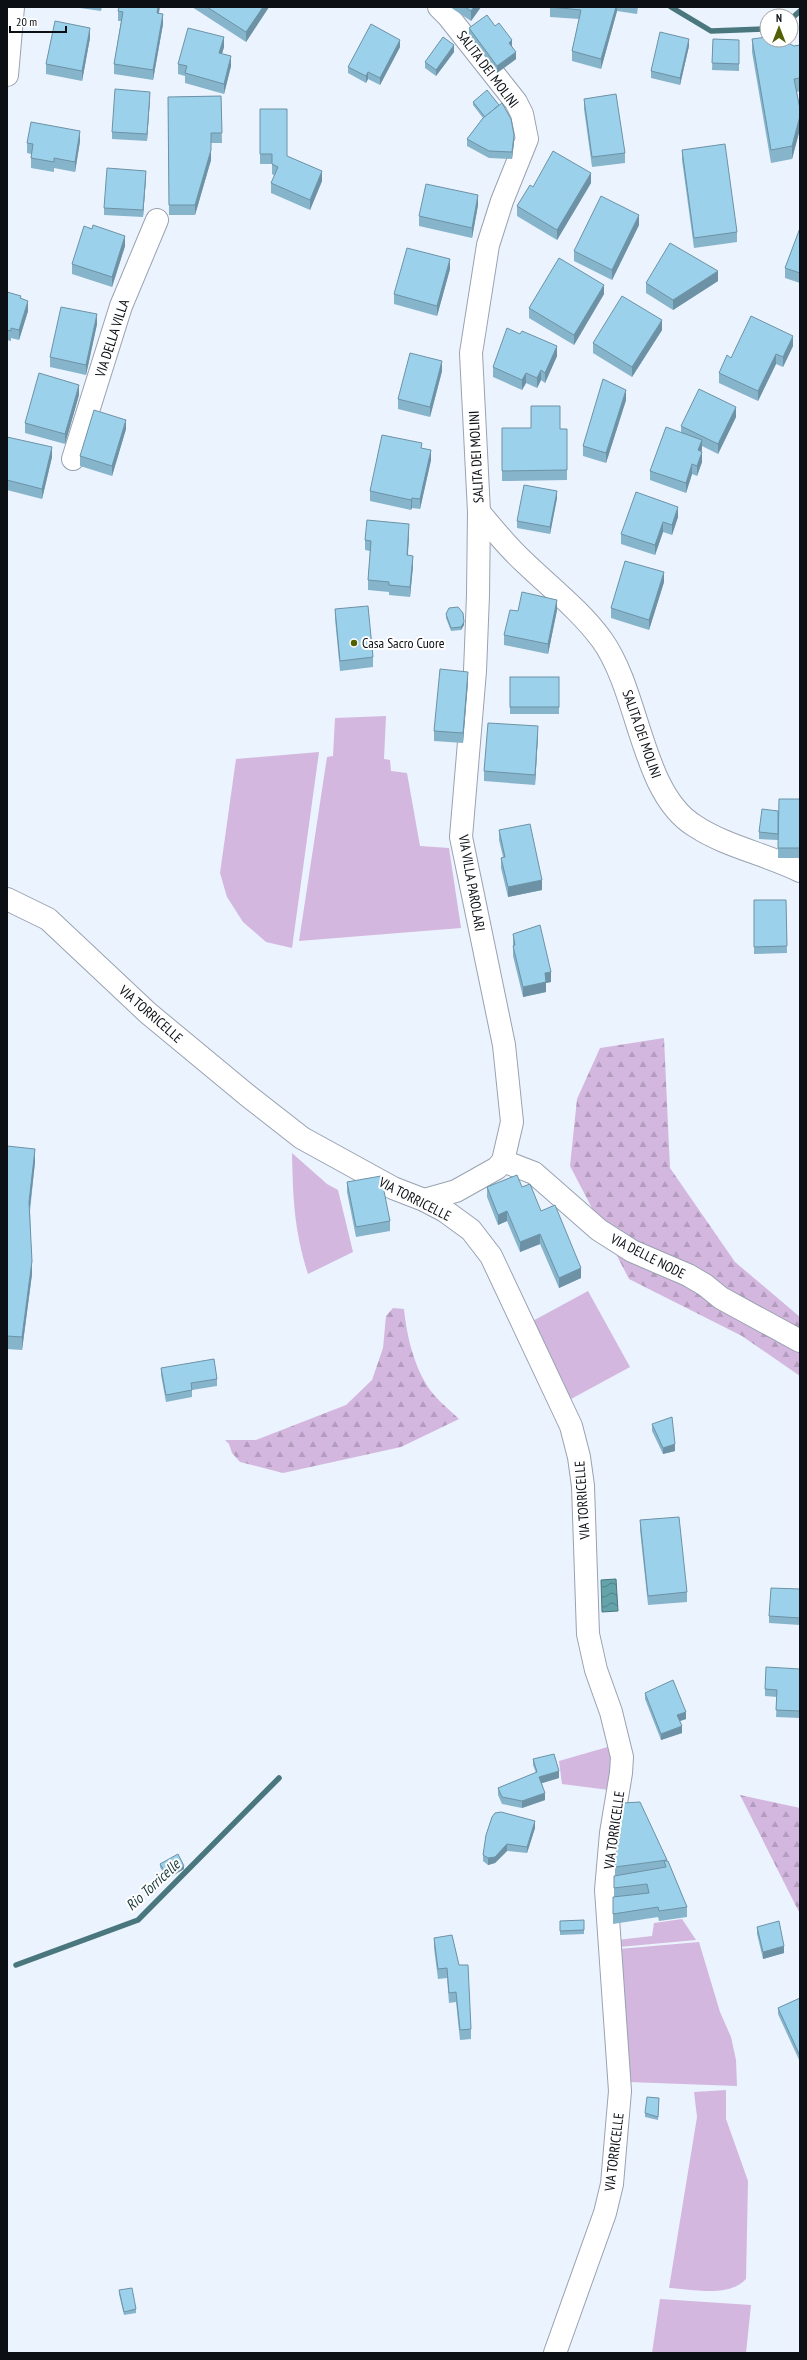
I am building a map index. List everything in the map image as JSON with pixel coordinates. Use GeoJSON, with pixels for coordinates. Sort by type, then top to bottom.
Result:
{"type":"FeatureCollection","features":[{"type":"Feature","properties":{"kind":"street"},"geometry":{"type":"LineString","coordinates":[[7,75],[13,7]]}},
{"type":"Feature","properties":{"kind":"street","name":"SALITA DEI MOLINI"},"geometry":{"type":"LineString","coordinates":[[439,7],[448,16],[516,102],[526,130],[527,139],[502,202],[488,245],[471,353],[479,512],[503,542],[561,594],[602,641],[628,692],[663,793],[677,812],[694,826],[714,836],[779,861],[800,871]]}},
{"type":"Feature","properties":{"kind":"street","name":"VIA DELLA VILLA"},"geometry":{"type":"LineString","coordinates":[[73,459],[121,306],[157,220]]}},
{"type":"Feature","properties":{"kind":"street","name":"VIA VILLA PAROLARI"},"geometry":{"type":"LineString","coordinates":[[479,512],[475,671],[461,837],[504,1045],[512,1122],[503,1161]]}},
{"type":"Feature","properties":{"kind":"street","name":"VIA TORRICELLE"},"geometry":{"type":"LineString","coordinates":[[7,899],[48,919],[148,1013],[297,1134],[318,1148],[393,1188],[424,1200],[445,1211],[471,1230],[491,1256],[571,1426],[579,1457],[583,1486],[588,1634],[596,1670],[611,1712],[622,1757],[621,1773],[611,1832],[606,1890],[620,2091],[618,2137],[612,2184],[605,2213],[555,2353]]}},
{"type":"Feature","properties":{"kind":"street"},"geometry":{"type":"LineString","coordinates":[[424,1200],[456,1191],[497,1168],[503,1161]]}},
{"type":"Feature","properties":{"kind":"street","name":"VIA DELLE NODE"},"geometry":{"type":"LineString","coordinates":[[503,1161],[534,1172],[599,1230],[632,1251],[688,1275],[705,1285],[721,1298],[800,1341]]}},
{"type":"Feature","properties":{"kind":"green space"},"geometry":{"type":"Polygon","coordinates":[[[386,716],[384,759],[390,760],[391,771],[407,773],[420,846],[449,848],[461,928],[299,941],[327,757],[333,756],[335,718],[386,716]]]}},
{"type":"Feature","properties":{"kind":"green space"},"geometry":{"type":"Polygon","coordinates":[[[319,752],[292,948],[266,942],[243,922],[227,897],[220,873],[236,759],[319,752]]]}},
{"type":"Feature","properties":{"kind":"green space"},"geometry":{"type":"Polygon","coordinates":[[[664,1038],[670,1168],[735,1262],[800,1317],[800,1376],[742,1336],[629,1279],[570,1166],[577,1099],[600,1048],[664,1038]]]}},
{"type":"Feature","properties":{"kind":"green space"},"geometry":{"type":"Polygon","coordinates":[[[292,1153],[327,1184],[338,1190],[353,1252],[308,1274],[303,1258],[295,1214],[292,1153]]]}},
{"type":"Feature","properties":{"kind":"green space"},"geometry":{"type":"Polygon","coordinates":[[[588,1291],[630,1367],[571,1399],[529,1323],[588,1291]]]}},
{"type":"Feature","properties":{"kind":"green space"},"geometry":{"type":"Polygon","coordinates":[[[393,1308],[404,1309],[407,1331],[413,1354],[427,1386],[434,1395],[459,1419],[401,1447],[283,1473],[240,1462],[232,1453],[229,1444],[225,1440],[256,1440],[346,1405],[372,1380],[383,1348],[386,1316],[393,1308]]]}},
{"type":"Feature","properties":{"kind":"green space"},"geometry":{"type":"Polygon","coordinates":[[[611,1746],[609,1790],[562,1784],[559,1761],[611,1746]]]}},
{"type":"Feature","properties":{"kind":"green space"},"geometry":{"type":"Polygon","coordinates":[[[740,1795],[800,1808],[800,1914],[740,1795]]]}},
{"type":"Feature","properties":{"kind":"green space"},"geometry":{"type":"Polygon","coordinates":[[[682,1919],[696,1940],[619,1947],[617,1940],[652,1936],[654,1923],[682,1919]]]}},
{"type":"Feature","properties":{"kind":"green space"},"geometry":{"type":"Polygon","coordinates":[[[699,1942],[720,2012],[731,2037],[736,2060],[737,2086],[628,2082],[619,1949],[699,1942]]]}},
{"type":"Feature","properties":{"kind":"green space"},"geometry":{"type":"Polygon","coordinates":[[[726,2090],[726,2119],[748,2181],[746,2279],[739,2285],[730,2289],[699,2291],[669,2288],[697,2117],[694,2092],[726,2090]]]}},
{"type":"Feature","properties":{"kind":"green space"},"geometry":{"type":"Polygon","coordinates":[[[660,2299],[751,2305],[746,2353],[652,2353],[660,2299]]]}},
{"type":"Feature","properties":{"kind":"water"},"geometry":{"type":"Polygon","coordinates":[[[616,1579],[618,1611],[602,1612],[601,1580],[616,1579]]]}},
{"type":"Feature","properties":{"kind":"building"},"geometry":{"type":"Polygon","coordinates":[[[119,7],[158,7],[157,13],[163,14],[153,70],[114,64],[123,12],[118,11],[119,7]]]}},
{"type":"Feature","properties":{"kind":"building"},"geometry":{"type":"Polygon","coordinates":[[[207,7],[263,7],[246,32],[207,7]]]}},
{"type":"Feature","properties":{"kind":"building"},"geometry":{"type":"Polygon","coordinates":[[[465,7],[474,7],[471,11],[465,7]]]}},
{"type":"Feature","properties":{"kind":"building"},"geometry":{"type":"Polygon","coordinates":[[[550,7],[616,7],[601,59],[572,51],[581,10],[550,7]]]}},
{"type":"Feature","properties":{"kind":"building"},"geometry":{"type":"Polygon","coordinates":[[[487,15],[495,26],[499,23],[512,40],[509,43],[516,52],[497,66],[469,28],[487,15]]]}},
{"type":"Feature","properties":{"kind":"building"},"geometry":{"type":"Polygon","coordinates":[[[55,21],[90,28],[82,71],[46,64],[55,21]]]}},
{"type":"Feature","properties":{"kind":"building"},"geometry":{"type":"Polygon","coordinates":[[[371,24],[400,40],[380,78],[368,72],[366,76],[348,67],[371,24]]]}},
{"type":"Feature","properties":{"kind":"building"},"geometry":{"type":"Polygon","coordinates":[[[188,28],[224,37],[219,53],[231,56],[224,84],[185,73],[187,66],[178,64],[188,28]]]}},
{"type":"Feature","properties":{"kind":"building"},"geometry":{"type":"Polygon","coordinates":[[[660,32],[689,39],[680,78],[651,71],[660,32]]]}},
{"type":"Feature","properties":{"kind":"building"},"geometry":{"type":"Polygon","coordinates":[[[443,37],[454,45],[436,70],[425,62],[443,37]]]}},
{"type":"Feature","properties":{"kind":"building"},"geometry":{"type":"Polygon","coordinates":[[[759,38],[759,48],[799,48],[800,45],[800,78],[794,79],[800,116],[792,146],[771,150],[752,39],[759,38]]]}},
{"type":"Feature","properties":{"kind":"building"},"geometry":{"type":"Polygon","coordinates":[[[713,39],[739,40],[739,64],[712,63],[713,39]]]}},
{"type":"Feature","properties":{"kind":"building"},"geometry":{"type":"Polygon","coordinates":[[[115,89],[150,92],[147,134],[112,132],[115,89]]]}},
{"type":"Feature","properties":{"kind":"building"},"geometry":{"type":"Polygon","coordinates":[[[487,90],[499,105],[485,117],[473,102],[487,90]]]}},
{"type":"Feature","properties":{"kind":"building"},"geometry":{"type":"Polygon","coordinates":[[[616,94],[625,153],[592,157],[584,99],[616,94]]]}},
{"type":"Feature","properties":{"kind":"building"},"geometry":{"type":"Polygon","coordinates":[[[221,96],[222,133],[211,133],[211,150],[195,205],[169,205],[168,97],[221,96]]]}},
{"type":"Feature","properties":{"kind":"building"},"geometry":{"type":"Polygon","coordinates":[[[502,103],[511,119],[514,135],[512,152],[489,151],[467,139],[483,118],[502,103]]]}},
{"type":"Feature","properties":{"kind":"building"},"geometry":{"type":"Polygon","coordinates":[[[260,109],[287,109],[287,156],[322,171],[310,200],[271,183],[278,167],[272,164],[272,154],[260,154],[260,109]]]}},
{"type":"Feature","properties":{"kind":"building"},"geometry":{"type":"Polygon","coordinates":[[[31,122],[80,131],[75,162],[54,158],[54,162],[31,158],[33,144],[27,143],[31,122]]]}},
{"type":"Feature","properties":{"kind":"building"},"geometry":{"type":"Polygon","coordinates":[[[725,144],[737,232],[694,238],[682,150],[725,144]]]}},
{"type":"Feature","properties":{"kind":"building"},"geometry":{"type":"Polygon","coordinates":[[[553,151],[591,173],[557,230],[517,206],[530,185],[533,187],[553,151]]]}},
{"type":"Feature","properties":{"kind":"building"},"geometry":{"type":"Polygon","coordinates":[[[107,168],[146,171],[143,210],[104,208],[107,168]]]}},
{"type":"Feature","properties":{"kind":"building"},"geometry":{"type":"Polygon","coordinates":[[[426,184],[478,195],[472,228],[419,216],[426,184]]]}},
{"type":"Feature","properties":{"kind":"building"},"geometry":{"type":"Polygon","coordinates":[[[601,196],[639,215],[612,270],[574,251],[601,196]]]}},
{"type":"Feature","properties":{"kind":"building"},"geometry":{"type":"Polygon","coordinates":[[[93,225],[125,236],[112,277],[72,264],[84,226],[92,229],[93,225]]]}},
{"type":"Feature","properties":{"kind":"building"},"geometry":{"type":"Polygon","coordinates":[[[800,228],[800,273],[785,268],[800,228]]]}},
{"type":"Feature","properties":{"kind":"building"},"geometry":{"type":"Polygon","coordinates":[[[670,243],[718,271],[673,300],[646,283],[670,243]]]}},
{"type":"Feature","properties":{"kind":"building"},"geometry":{"type":"Polygon","coordinates":[[[407,248],[450,259],[437,306],[394,294],[407,248]]]}},
{"type":"Feature","properties":{"kind":"building"},"geometry":{"type":"Polygon","coordinates":[[[559,258],[604,285],[574,335],[529,308],[559,258]]]}},
{"type":"Feature","properties":{"kind":"building"},"geometry":{"type":"Polygon","coordinates":[[[7,292],[21,296],[20,298],[28,301],[19,330],[11,328],[11,331],[7,330],[7,292]]]}},
{"type":"Feature","properties":{"kind":"building"},"geometry":{"type":"Polygon","coordinates":[[[622,296],[662,320],[632,367],[593,343],[622,296]]]}},
{"type":"Feature","properties":{"kind":"building"},"geometry":{"type":"Polygon","coordinates":[[[61,307],[97,314],[86,365],[50,357],[61,307]]]}},
{"type":"Feature","properties":{"kind":"building"},"geometry":{"type":"Polygon","coordinates":[[[751,316],[793,336],[783,357],[776,354],[758,391],[719,373],[727,355],[731,358],[751,316]]]}},
{"type":"Feature","properties":{"kind":"building"},"geometry":{"type":"Polygon","coordinates":[[[507,328],[520,334],[522,331],[557,346],[545,373],[541,370],[537,378],[526,373],[522,380],[493,367],[507,328]]]}},
{"type":"Feature","properties":{"kind":"building"},"geometry":{"type":"Polygon","coordinates":[[[410,353],[442,361],[430,407],[398,399],[410,353]]]}},
{"type":"Feature","properties":{"kind":"building"},"geometry":{"type":"Polygon","coordinates":[[[39,373],[79,385],[65,434],[25,423],[39,373]]]}},
{"type":"Feature","properties":{"kind":"building"},"geometry":{"type":"Polygon","coordinates":[[[603,379],[626,390],[606,453],[583,446],[603,379]]]}},
{"type":"Feature","properties":{"kind":"building"},"geometry":{"type":"Polygon","coordinates":[[[699,389],[736,407],[718,444],[681,426],[699,389]]]}},
{"type":"Feature","properties":{"kind":"building"},"geometry":{"type":"Polygon","coordinates":[[[531,406],[560,406],[560,429],[567,429],[567,470],[502,471],[502,428],[531,428],[531,406]]]}},
{"type":"Feature","properties":{"kind":"building"},"geometry":{"type":"Polygon","coordinates":[[[94,410],[126,420],[112,466],[80,456],[94,410]]]}},
{"type":"Feature","properties":{"kind":"building"},"geometry":{"type":"Polygon","coordinates":[[[666,427],[702,440],[698,450],[702,452],[697,466],[692,464],[686,483],[650,471],[666,427]]]}},
{"type":"Feature","properties":{"kind":"building"},"geometry":{"type":"Polygon","coordinates":[[[382,435],[422,443],[421,448],[431,450],[420,499],[412,498],[411,500],[370,491],[382,435]]]}},
{"type":"Feature","properties":{"kind":"building"},"geometry":{"type":"Polygon","coordinates":[[[7,437],[52,447],[42,489],[7,480],[7,437]]]}},
{"type":"Feature","properties":{"kind":"building"},"geometry":{"type":"Polygon","coordinates":[[[524,485],[557,491],[550,527],[517,521],[524,485]]]}},
{"type":"Feature","properties":{"kind":"building"},"geometry":{"type":"Polygon","coordinates":[[[636,492],[678,507],[672,525],[663,522],[655,545],[621,534],[636,492]]]}},
{"type":"Feature","properties":{"kind":"building"},"geometry":{"type":"Polygon","coordinates":[[[367,520],[409,524],[407,555],[413,556],[410,587],[389,585],[389,582],[368,580],[371,541],[365,540],[367,520]]]}},
{"type":"Feature","properties":{"kind":"building"},"geometry":{"type":"Polygon","coordinates":[[[625,561],[664,572],[649,620],[611,608],[625,561]]]}},
{"type":"Feature","properties":{"kind":"building"},"geometry":{"type":"Polygon","coordinates":[[[522,592],[557,600],[548,644],[504,635],[510,610],[518,611],[522,592]]]}},
{"type":"Feature","properties":{"kind":"building","name":"Casa Sacro Cuore"},"geometry":{"type":"Polygon","coordinates":[[[368,606],[373,657],[340,661],[335,609],[368,606]]]}},
{"type":"Feature","properties":{"kind":"building"},"geometry":{"type":"Polygon","coordinates":[[[458,607],[463,613],[464,622],[461,627],[451,628],[446,614],[449,608],[458,607]]]}},
{"type":"Feature","properties":{"kind":"building"},"geometry":{"type":"Polygon","coordinates":[[[440,669],[468,672],[463,733],[434,731],[440,669]]]}},
{"type":"Feature","properties":{"kind":"building"},"geometry":{"type":"Polygon","coordinates":[[[510,677],[559,677],[559,707],[510,707],[510,677]]]}},
{"type":"Feature","properties":{"kind":"building"},"geometry":{"type":"Polygon","coordinates":[[[488,723],[538,726],[535,775],[484,771],[488,723]]]}},
{"type":"Feature","properties":{"kind":"building"},"geometry":{"type":"Polygon","coordinates":[[[779,799],[800,799],[800,848],[778,848],[779,799]]]}},
{"type":"Feature","properties":{"kind":"building"},"geometry":{"type":"Polygon","coordinates":[[[762,809],[778,811],[778,834],[759,832],[762,809]]]}},
{"type":"Feature","properties":{"kind":"building"},"geometry":{"type":"Polygon","coordinates":[[[530,824],[542,880],[508,887],[501,858],[505,857],[499,830],[530,824]]]}},
{"type":"Feature","properties":{"kind":"building"},"geometry":{"type":"Polygon","coordinates":[[[754,900],[786,900],[787,946],[754,947],[754,900]]]}},
{"type":"Feature","properties":{"kind":"building"},"geometry":{"type":"Polygon","coordinates":[[[540,925],[551,972],[545,973],[546,982],[523,987],[513,946],[515,945],[513,934],[540,925]]]}},
{"type":"Feature","properties":{"kind":"building"},"geometry":{"type":"Polygon","coordinates":[[[7,1146],[35,1149],[29,1202],[32,1261],[22,1337],[7,1336],[7,1146]]]}},
{"type":"Feature","properties":{"kind":"building"},"geometry":{"type":"Polygon","coordinates":[[[517,1175],[522,1187],[530,1184],[541,1211],[555,1205],[581,1268],[559,1278],[540,1234],[520,1242],[507,1211],[498,1215],[487,1187],[517,1175]]]}},
{"type":"Feature","properties":{"kind":"building"},"geometry":{"type":"Polygon","coordinates":[[[381,1176],[390,1221],[356,1227],[347,1182],[381,1176]]]}},
{"type":"Feature","properties":{"kind":"building"},"geometry":{"type":"Polygon","coordinates":[[[214,1359],[217,1379],[191,1383],[192,1390],[166,1395],[161,1368],[214,1359]]]}},
{"type":"Feature","properties":{"kind":"building"},"geometry":{"type":"Polygon","coordinates":[[[672,1417],[675,1444],[663,1448],[652,1424],[672,1417]]]}},
{"type":"Feature","properties":{"kind":"building"},"geometry":{"type":"Polygon","coordinates":[[[679,1517],[687,1592],[648,1596],[640,1520],[679,1517]]]}},
{"type":"Feature","properties":{"kind":"building"},"geometry":{"type":"Polygon","coordinates":[[[771,1588],[800,1589],[800,1618],[769,1616],[771,1588]]]}},
{"type":"Feature","properties":{"kind":"building"},"geometry":{"type":"Polygon","coordinates":[[[766,1667],[800,1669],[800,1711],[776,1710],[777,1690],[765,1689],[766,1667]]]}},
{"type":"Feature","properties":{"kind":"building"},"geometry":{"type":"Polygon","coordinates":[[[673,1680],[686,1712],[677,1715],[682,1726],[661,1734],[645,1693],[673,1680]]]}},
{"type":"Feature","properties":{"kind":"building"},"geometry":{"type":"Polygon","coordinates":[[[554,1754],[559,1771],[539,1777],[545,1793],[522,1801],[502,1797],[498,1788],[537,1772],[533,1759],[554,1754]]]}},
{"type":"Feature","properties":{"kind":"building"},"geometry":{"type":"Polygon","coordinates":[[[640,1802],[667,1860],[615,1867],[618,1830],[623,1803],[640,1802]]]}},
{"type":"Feature","properties":{"kind":"building"},"geometry":{"type":"Polygon","coordinates":[[[501,1812],[535,1821],[527,1847],[507,1844],[495,1857],[488,1858],[483,1855],[486,1835],[492,1817],[495,1813],[501,1812]]]}},
{"type":"Feature","properties":{"kind":"building"},"geometry":{"type":"Polygon","coordinates":[[[178,1854],[184,1866],[167,1875],[160,1864],[178,1854]]]}},
{"type":"Feature","properties":{"kind":"building"},"geometry":{"type":"Polygon","coordinates":[[[664,1861],[668,1861],[687,1907],[659,1911],[658,1907],[613,1914],[613,1897],[649,1893],[647,1884],[614,1888],[614,1876],[666,1867],[664,1861]]]}},
{"type":"Feature","properties":{"kind":"building"},"geometry":{"type":"Polygon","coordinates":[[[584,1920],[584,1930],[560,1931],[560,1921],[584,1920]]]}},
{"type":"Feature","properties":{"kind":"building"},"geometry":{"type":"Polygon","coordinates":[[[779,1921],[784,1946],[763,1952],[757,1927],[779,1921]]]}},
{"type":"Feature","properties":{"kind":"building"},"geometry":{"type":"Polygon","coordinates":[[[452,1935],[459,1965],[468,1965],[471,2029],[460,2030],[456,1992],[449,1993],[447,1968],[438,1969],[434,1938],[452,1935]]]}},
{"type":"Feature","properties":{"kind":"building"},"geometry":{"type":"Polygon","coordinates":[[[800,1998],[800,2056],[778,2008],[800,1998]]]}},
{"type":"Feature","properties":{"kind":"building"},"geometry":{"type":"Polygon","coordinates":[[[647,2097],[659,2098],[658,2117],[645,2113],[647,2097]]]}},
{"type":"Feature","properties":{"kind":"building"},"geometry":{"type":"Polygon","coordinates":[[[132,2288],[136,2309],[124,2312],[119,2290],[132,2288]]]}},
{"type":"Feature","properties":{"kind":"waterway"},"geometry":{"type":"LineString","coordinates":[[671,7],[711,31],[759,29]]}},
{"type":"Feature","properties":{"kind":"waterway","name":"Rio Torricelle"},"geometry":{"type":"LineString","coordinates":[[16,1965],[138,1920],[279,1778]]}},
{"type":"Feature","properties":{"kind":"place","name":"Casa Sacro Cuore"},"geometry":{"type":"Point","coordinates":[354,643]}}]}
